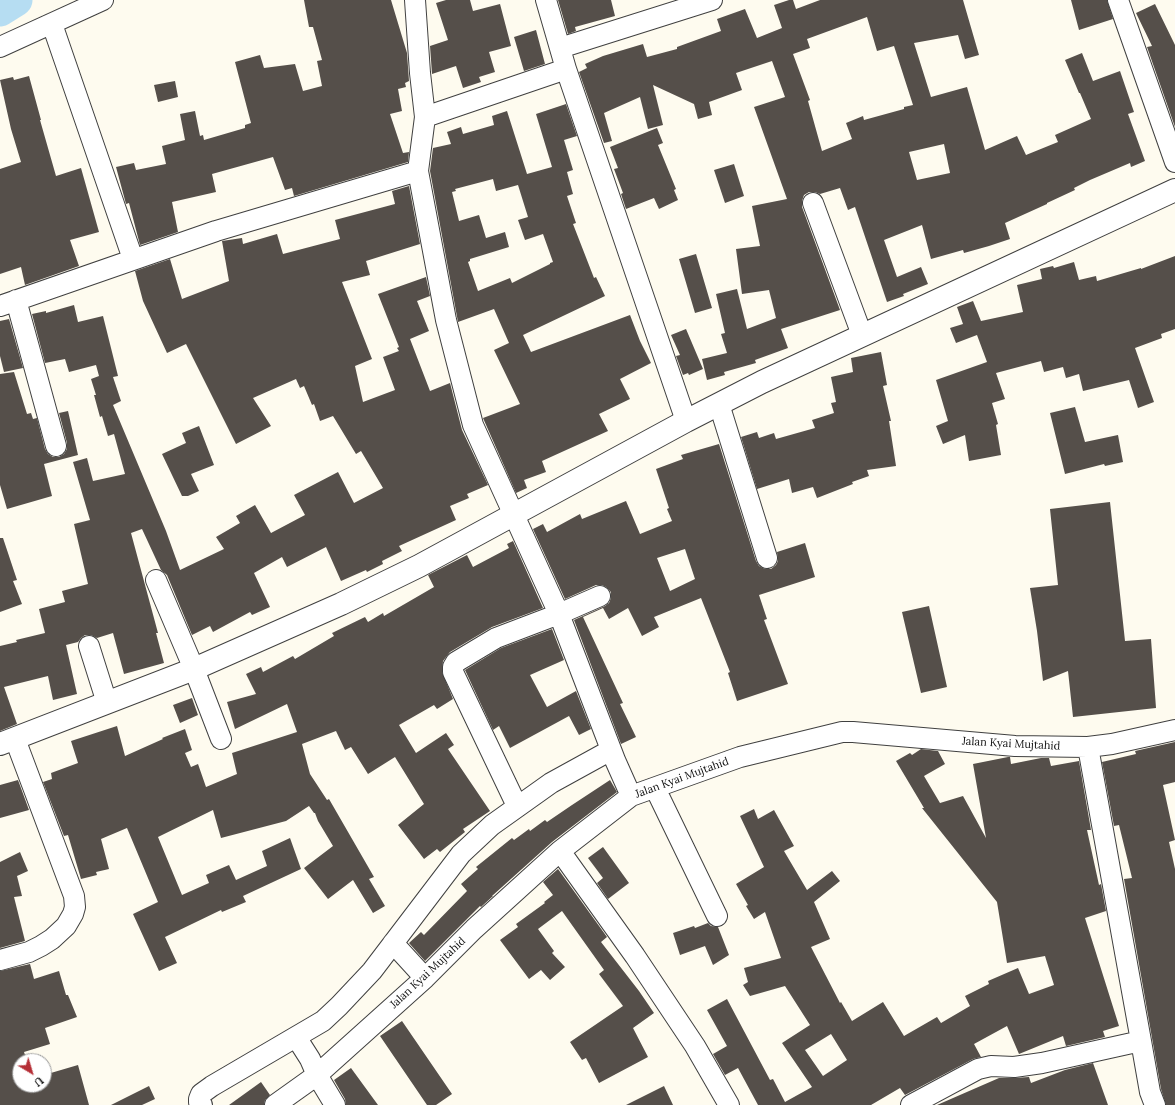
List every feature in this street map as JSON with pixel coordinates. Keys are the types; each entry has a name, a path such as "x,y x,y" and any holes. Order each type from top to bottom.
{"street":[{"path":"0,47 103,0"},
{"path":"415,0 420,73 425,117 418,171 446,320 473,425 559,614 613,755 629,789"},
{"path":"546,0 566,69 686,421"},
{"path":"560,48 712,0"},
{"path":"1118,0 1175,162"},
{"path":"52,24 133,259"},
{"path":"425,117 566,69"},
{"path":"56,446 8,303 216,231 418,171"},
{"path":"0,960 29,952 52,939 66,926 73,914 75,906 74,896 7,741 194,669 270,636 419,566 686,421 762,382 1175,190"},
{"path":"813,203 862,335"},
{"path":"719,404 767,558"},
{"path":"156,580 194,669 221,739"},
{"path":"517,806 453,672 453,667 456,662 496,638 559,614 600,596"},
{"path":"88,646 107,703"},
{"name":"Jalan Kyai Mujtahid","path":"276,1105 314,1067 474,929 629,789 655,788 740,757 842,732 1015,746 1088,747 1112,744 1175,730"},
{"path":"1088,747 1150,1092 1155,1105"},
{"path":"202,1105 199,1102 201,1094 212,1086 297,1039 322,1021 339,1006 396,947 461,854 492,825 551,783 613,755"},
{"path":"655,788 717,916"},
{"path":"560,851 635,956 695,1046 729,1105"},
{"path":"396,947 421,974"},
{"path":"297,1039 335,1105"},
{"path":"911,1105 984,1067 999,1065 1014,1067 1042,1063 1141,1041"}],"building":[{"path":"304,0 391,0 407,53 409,81 405,83 406,87 398,89 402,111 390,114 403,153 409,152 408,162 294,196 292,188 285,190 273,157 212,174 216,192 172,202 178,232 140,245 129,203 126,204 116,167 134,163 136,170 166,164 162,146 185,140 180,114 195,111 200,136 203,135 204,140 245,128 245,125 251,123 235,62 260,55 264,68 295,64 303,91 322,86 317,61 322,60 313,27 309,27"},
{"path":"446,0 470,0 473,11 500,4 511,46 489,52 495,72 479,77 481,82 463,88 456,66 432,74 430,46 448,40 436,3"},
{"path":"558,0 611,0 615,16 575,27 576,31 568,34"},
{"path":"789,0 793,0 796,9 820,0 963,0 979,55 965,59 958,35 914,43 931,97 967,87 985,150 1017,136 1026,155 1058,142 1055,135 1091,119 1065,60 1082,53 1093,81 1120,71 1134,112 1128,114 1145,161 1131,167 1130,163 1090,180 1074,188 1075,190 1005,223 1010,239 989,246 964,253 963,250 931,259 922,225 884,240 897,277 921,267 928,284 903,294 904,296 887,302 855,207 848,210 840,188 820,194 809,192 804,195 802,207 840,310 781,329 788,348 755,360 756,363 724,372 725,375 707,380 702,359 727,353 721,334 725,333 716,294 737,289 747,329 776,318 769,290 742,294 736,249 760,246 752,206 787,199 754,107 785,97 772,61 736,73 742,90 709,102 712,115 698,119 694,104 653,85 663,125 648,129 640,97 604,113 612,141 604,143 579,72 587,68 585,64 603,56 643,44 647,57 677,49 677,47 721,31 717,19 745,9 757,38 782,28 774,5","holes":["867,17 877,51 894,46 913,105 864,120 863,116 846,123 852,139 822,151 808,101 810,100 793,54 810,48 807,39","944,144 950,173 917,180 909,152"]},
{"path":"1071,0 1107,0 1113,19 1079,30"},
{"path":"1155,4 1175,45 1175,127 1147,47 1152,46 1136,13"},
{"path":"536,30 545,64 524,71 514,37"},
{"path":"29,76 56,176 81,168 99,232 70,240 79,266 25,285 21,267 0,274 0,169 21,162 11,129 0,80 13,77 14,80"},
{"path":"175,81 178,97 158,102 154,85"},
{"path":"566,104 577,136 564,140 573,170 567,172 573,194 567,196 576,223 573,224 594,278 596,277 605,296 523,335 531,352 630,315 640,341 651,363 620,379 630,399 599,414 608,431 542,461 546,472 524,480 527,488 516,493 483,418 520,404 494,350 509,343 494,309 458,322 430,171 433,148 451,144 447,132 461,127 463,134 494,125 492,116 507,111 527,174 552,167 536,114","holes":["493,179 496,191 518,185 528,217 518,220 525,240 543,234 553,262 512,283 510,278 478,291 468,262 470,259 509,247 505,232 486,238 479,215 459,221 452,192 456,191 455,189"]},
{"path":"657,128 663,143 658,145 676,189 674,190 678,200 659,209 654,198 626,209 621,194 623,193 614,169 618,168 610,147"},
{"path":"734,164 744,196 725,203 714,170"},
{"path":"409,186 420,244 366,261 370,275 342,282 372,359 355,366 363,402 395,390 383,357 399,351 397,348 399,347 378,294 426,277 430,296 417,301 429,331 410,339 430,391 450,383 462,430 488,485 467,494 469,498 450,506 456,520 399,546 402,551 382,561 383,564 367,572 366,570 341,581 326,547 287,567 282,557 254,573 270,607 252,615 250,612 213,632 210,626 192,635 167,575 161,570 142,529 131,533 158,633 156,633 164,663 124,674 113,633 97,638 91,635 85,635 78,642 66,645 77,694 53,700 48,676 4,687 17,724 0,731 0,646 17,642 16,640 45,633 39,609 65,602 62,591 88,584 74,524 90,520 73,462 87,458 93,481 125,474 114,434 108,436 102,416 100,417 94,395 96,395 91,379 99,376 96,365 69,372 65,359 45,363 32,314 46,311 46,313 74,305 78,322 103,316 118,376 113,377 121,401 113,405 166,531 180,570 224,549 216,537 240,523 236,516 255,505 271,533 305,515 294,495 338,472 354,503 383,488 361,451 356,454 333,416 320,421 314,404 312,405 304,386 300,388 296,379 253,398 271,426 236,444 186,344 167,353 143,301 135,271 170,259 182,299 229,281 222,241 242,238 243,244 277,234 283,254 340,239 335,220 395,204 392,191"},
{"path":"696,254 712,308 695,313 679,259"},
{"path":"1175,256 1175,329 1161,334 1162,338 1135,348 1154,402 1138,408 1129,380 1083,391 1079,374 1066,378 1063,367 1044,372 1041,361 996,373 1005,399 992,403 998,424 996,425 1001,455 969,461 965,435 943,444 936,426 948,421 936,380 987,362 977,335 956,343 950,328 963,324 957,307 973,301 981,321 1023,312 1017,285 1042,279 1040,269 1053,266 1054,268 1074,262 1079,280 1096,276 1097,281 1141,269"},
{"path":"9,319 23,368 4,372 0,356 0,321"},
{"path":"686,329 703,369 689,375 688,373 683,375 676,356 680,355 671,335"},
{"path":"881,352 887,385 883,386 891,421 889,421 896,466 867,470 869,476 817,498 813,487 792,493 789,479 757,489 741,437 757,432 759,438 774,433 776,439 815,428 812,420 834,413 831,403 836,402 831,377 853,372 851,358"},
{"path":"14,372 27,414 31,413 33,419 37,418 45,449 48,454 53,457 59,457 64,454 67,449 67,443 59,413 68,411 78,455 44,464 52,496 7,509 0,485 0,374"},
{"path":"1075,407 1085,442 1118,435 1123,462 1105,466 1104,464 1065,474 1050,413"},
{"path":"199,426 214,465 191,474 199,491 188,496 182,496 162,454 186,443 182,433"},
{"path":"719,444 756,561 759,566 765,569 771,569 778,561 777,552 805,543 815,577 759,595 767,619 764,620 788,684 737,701 728,673 730,672 701,598 654,617 659,627 642,636 628,608 609,619 603,608 583,617 623,703 620,704 636,737 621,744 574,620 609,603 611,592 602,585 596,585 565,599 533,529 543,524 547,532 580,514 582,519 626,501 640,534 672,521 667,509 669,508 656,469 683,459 681,455","holes":["685,549 695,579 670,591 657,558"]},
{"path":"1110,502 1125,641 1151,639 1156,708 1073,717 1068,671 1043,681 1030,588 1058,585 1050,509"},
{"path":"0,538 3,538 17,580 13,581 22,604 0,612"},
{"path":"513,541 543,608 492,627 450,652 443,661 442,672 453,699 437,709 434,705 399,725 416,753 446,733 454,745 448,749 490,811 463,829 465,832 440,852 437,849 424,859 398,825 424,804 395,757 368,774 351,747 345,750 336,731 302,744 310,774 327,800 329,799 374,877 369,879 385,906 373,913 353,880 328,899 304,868 333,846 315,813 309,806 286,821 221,838 213,810 158,837 182,895 209,883 206,875 229,865 236,880 267,866 262,851 290,838 301,869 243,896 246,902 222,912 221,910 165,937 177,963 159,971 133,914 158,902 127,828 101,839 109,869 96,872 97,875 81,879 68,835 64,836 43,782 52,779 51,773 78,763 71,741 117,726 125,756 163,739 162,738 185,729 192,750 185,753 191,767 198,764 206,787 237,774 232,753 297,732 287,704 235,729 227,702 256,694 246,674 261,667 263,672 293,656 295,659 334,636 332,633 365,617 368,622 383,613 384,616 434,587 428,575 467,555 473,567 509,548 507,544"},
{"path":"929,606 947,687 921,693 902,612"},
{"path":"552,629 564,660 530,675 547,707 576,691 591,729 579,735 569,716 510,748 499,726 493,730 465,670 501,648"},
{"path":"192,698 198,715 180,723 173,705"},
{"path":"1175,742 1175,782 1163,785 1175,840 1169,842 1175,869 1175,1105 1166,1105 1161,1089 1124,879 1132,878 1119,825 1114,826 1102,762 1136,754 1135,751"},
{"path":"921,749 938,751 945,764 924,776 940,803 963,796 986,838 973,764 1008,757 1010,757 1011,764 1041,758 1049,758 1051,766 1079,761 1091,830 1087,830 1099,885 1101,884 1106,911 1085,918 1119,1026 1103,1031 1105,1037 1066,1046 1063,1036 1019,1054 1007,1026 974,1044 981,1057 973,1059 905,1095 900,1088 871,1105 758,1105 738,1068 725,1075 713,1054 727,1046 707,1010 727,999 770,1080 773,1079 785,1102 812,1087 782,1043 810,1025 785,986 750,996 743,985 748,982 744,968 781,958 765,912 754,919 736,884 764,867 740,816 754,809 758,819 774,810 794,846 784,851 807,890 832,871 840,881 814,902 830,939 811,947 840,1003 841,1002 852,1021 883,1002 904,1036 937,1017 941,1023 970,1006 965,996 989,984 988,981 1018,968 1029,994 1054,985 1045,956 1007,963 997,902 922,808 924,808 896,761 910,753 912,755","holes":["831,1034 847,1060 823,1076 805,1050"]},
{"path":"18,780 29,810 0,818 0,785"},
{"path":"610,780 617,792 552,842 481,907 480,906 425,961 409,943 421,932 424,935 467,891 461,884 478,869 476,867 512,838 514,840 545,820 547,822"},
{"path":"603,847 629,883 608,899 597,883 603,878 588,858"},
{"path":"20,852 28,871 17,876 22,896 14,897 25,941 0,948 0,862"},
{"path":"558,869 607,937 601,942 654,1013 633,1028 648,1057 599,1083 586,1058 582,1060 570,1042 623,1006 599,974 604,970 562,911 538,929 554,951 552,953 565,967 550,980 541,970 529,979 500,940 518,927 516,924 545,903 544,902 553,895 543,882"},
{"path":"708,923 711,926 718,927 729,955 713,965 705,946 680,955 673,933 694,926 695,928"},
{"path":"30,964 34,979 59,971 66,995 68,995 77,1017 45,1028 50,1044 24,1053 12,1053 12,1093 52,1093 52,1073 78,1065 89,1105 0,1105 0,971"},
{"path":"402,1021 452,1094 436,1105 427,1105 380,1036"},
{"path":"1093,1063 1108,1105 937,1105 999,1078 1029,1077 1031,1083 1065,1070"},
{"path":"351,1068 378,1105 346,1105 345,1099 334,1080"},
{"path":"261,1082 270,1095 265,1100 264,1105 229,1105"},
{"path":"149,1086 155,1099 142,1105 111,1105"},
{"path":"664,1086 673,1105 626,1105"}],"waterway":[{"path":"0,10 16,0"}]}
